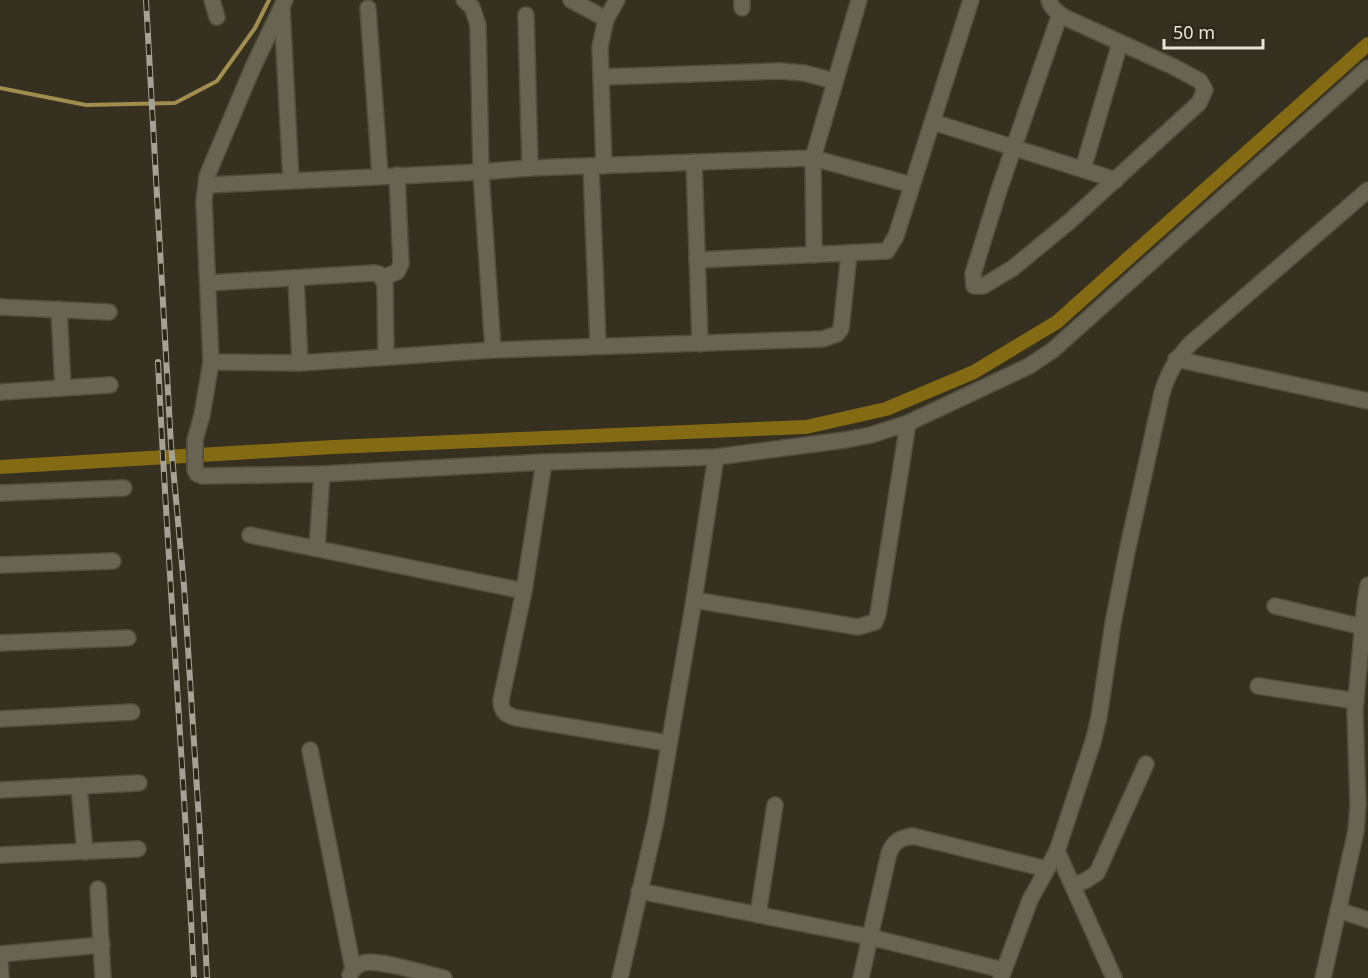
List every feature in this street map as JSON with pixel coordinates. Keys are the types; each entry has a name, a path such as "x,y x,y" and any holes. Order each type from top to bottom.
{"street":[{"path":"212,0 217,17"},
{"path":"464,0 472,7 478,25 481,172 493,350"},
{"path":"571,0 606,19"},
{"path":"598,345 597,166 600,46 606,19 617,0"},
{"path":"814,255 813,158 859,0"},
{"path":"697,260 887,251 891,246 912,185 971,0"},
{"path":"1049,0 1060,14 1200,81 1205,90 1198,103 1070,221 1013,268 993,281 978,287 974,286 973,274 1013,147 1060,14"},
{"path":"283,3 291,182"},
{"path":"283,3 207,176 204,201 211,362 202,415 195,440 197,474 207,476 322,474 544,462 716,457 845,440 871,435 908,423 1029,366 1053,350 1368,68"},
{"path":"368,8 380,176"},
{"path":"526,15 530,168"},
{"path":"1083,169 1120,43"},
{"path":"601,77 780,71 804,73 834,81"},
{"path":"933,122 1116,180"},
{"path":"206,185 530,168 813,158 912,185"},
{"path":"694,162 700,344"},
{"path":"382,278 397,272 400,264 397,175"},
{"path":"639,891 870,937 1002,974 1030,900 1057,851 1097,725 1128,547 1168,373 1176,359 1190,344 1368,190"},
{"path":"211,362 300,363 598,345 823,339 837,334 841,329 849,254"},
{"path":"208,283 379,274 384,283 386,357"},
{"path":"296,278 300,363"},
{"path":"0,307 109,312"},
{"path":"59,309 63,388"},
{"path":"1176,359 1368,401"},
{"path":"0,392 111,385"},
{"path":"694,600 858,627 869,626 875,622 908,423"},
{"path":"620,978 656,821 716,457"},
{"path":"544,462 524,591 501,708 506,715 668,743"},
{"path":"317,548 322,474"},
{"path":"0,493 124,488"},
{"path":"250,535 524,591"},
{"path":"0,565 113,561"},
{"path":"1323,978 1338,910 1362,832 1358,805 1362,735 1356,701 1368,585"},
{"path":"1275,606 1364,634"},
{"path":"0,643 128,638"},
{"path":"1258,686 1356,701"},
{"path":"0,719 132,712"},
{"path":"310,750 350,974"},
{"path":"1073,885 1097,873 1146,764"},
{"path":"0,790 139,783"},
{"path":"80,786 86,852"},
{"path":"758,915 775,805"},
{"path":"861,978 889,853 893,843 902,837 913,836 1046,869"},
{"path":"0,855 138,849"},
{"path":"1057,851 1114,978"},
{"path":"98,890 103,978"},
{"path":"1338,910 1368,920"},
{"path":"0,954 102,945"},
{"path":"0,959 1,978"},
{"path":"350,974 362,963 374,962 444,978"}],"waterway":[{"path":"0,88 86,105 175,103 217,81 255,28 269,0"},
{"path":"0,467 333,447 806,427 886,409 974,372 1057,322 1368,44"}],"railway":[{"path":"146,0 171,445 184,586 207,978"},
{"path":"158,362 194,978"}]}
